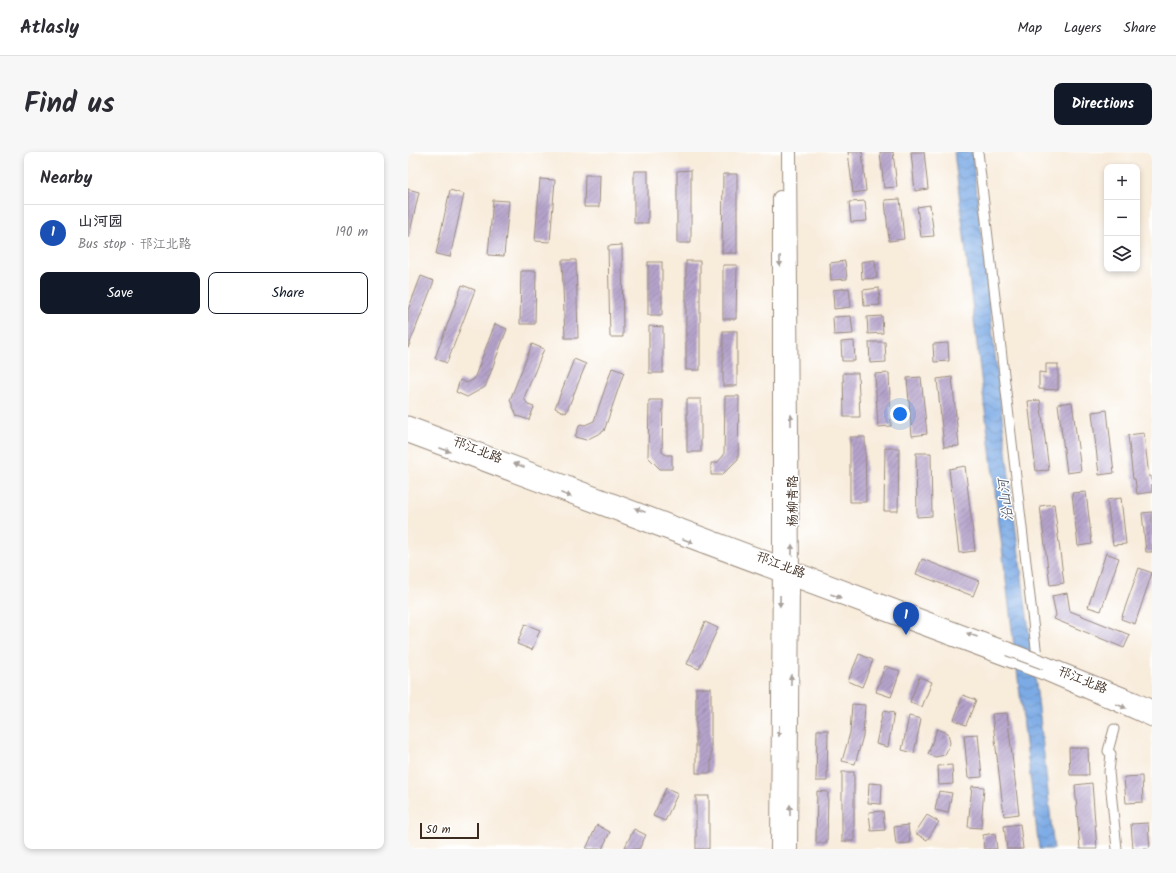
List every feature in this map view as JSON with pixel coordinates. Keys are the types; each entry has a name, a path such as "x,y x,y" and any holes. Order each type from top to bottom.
{"main road":[{"name":"杨柳青路","path":"780,152 790,849"},
{"name":"杨柳青路","path":"778,849 786,572 789,152"},
{"name":"邗江北路","path":"408,423 786,572"},
{"name":"邗江北路","path":"408,436 786,572 1009,655 1152,720"},
{"name":"邗江北路","path":"1043,670 1135,699 1152,707"}],"street":[{"path":"978,152 1043,670"},
{"path":"1117,730 1114,752 1111,754 1109,772 1117,849"}],"water":[{"name":"沿山河","path":"954,152 972,152 1010,485 1039,708 1054,849 1039,849"}],"building":[{"path":"848,152 862,152 866,191 853,193"},
{"path":"880,152 893,152 897,187 884,188"},
{"path":"911,152 924,152 928,189 915,191"},
{"path":"691,170 691,243 677,243 677,171"},
{"path":"634,171 648,171 648,223 634,223"},
{"path":"723,174 737,174 737,253 722,253"},
{"path":"585,175 600,175 599,207 584,207"},
{"path":"540,179 555,180 550,242 535,241"},
{"path":"408,189 419,192 409,237 408,237"},
{"path":"450,190 464,194 450,257 436,254"},
{"path":"900,199 904,239 889,241 885,200"},
{"path":"493,200 509,201 504,256 488,255"},
{"path":"865,201 867,221 851,222 849,202"},
{"path":"930,205 934,236 921,237 917,207"},
{"path":"622,245 623,337 610,337 608,246"},
{"path":"562,260 576,260 578,338 565,338"},
{"path":"875,260 877,278 862,279 861,262"},
{"path":"686,261 700,261 700,370 686,370"},
{"path":"845,261 847,279 831,280 830,263"},
{"path":"648,262 662,262 662,315 648,315"},
{"path":"723,265 737,265 736,319 723,319"},
{"path":"521,271 536,271 535,324 520,324"},
{"path":"421,276 434,281 408,348 408,310"},
{"path":"462,285 475,290 447,363 435,358"},
{"path":"849,288 851,307 834,309 833,290"},
{"path":"879,288 880,305 864,306 863,290"},
{"path":"851,316 853,334 834,335 833,317"},
{"path":"882,316 883,333 868,334 867,317"},
{"path":"495,324 507,329 485,387 467,397 456,392 460,380 467,383 474,379"},
{"path":"649,326 663,327 663,373 649,373"},
{"path":"723,331 737,331 737,386 723,386"},
{"path":"854,341 855,361 842,361 841,342"},
{"path":"869,342 885,342 886,362 870,363"},
{"path":"948,343 949,361 934,362 933,344"},
{"path":"532,344 544,349 524,398 528,405 534,407 529,420 517,416 510,400"},
{"path":"574,359 586,364 566,413 555,408"},
{"path":"1046,364 1058,364 1058,390 1039,389 1039,372 1046,373"},
{"path":"612,368 624,372 604,431 586,440 575,437 580,424 585,425 594,421"},
{"path":"843,373 858,373 860,417 844,417"},
{"path":"889,373 891,426 878,427 875,374"},
{"path":"921,377 927,434 912,436 907,378"},
{"path":"952,377 959,446 944,447 937,379"},
{"path":"725,396 739,396 738,459 722,475 711,475 711,463 717,463 724,455"},
{"path":"687,399 701,399 701,452 687,452"},
{"path":"649,400 663,400 662,452 666,455 672,455 672,469 660,469 648,457"},
{"path":"1040,400 1049,470 1036,471 1028,401"},
{"path":"1072,402 1081,471 1067,473 1058,404"},
{"path":"1107,410 1114,473 1099,475 1092,412"},
{"path":"1144,433 1152,492 1137,494 1135,479 1133,479 1128,435"},
{"path":"850,437 865,437 866,502 850,502"},
{"path":"885,448 899,448 898,511 884,511"},
{"path":"916,453 931,453 932,516 917,517"},
{"path":"965,466 975,551 959,553 949,469"},
{"path":"1086,492 1092,544 1078,546 1072,493"},
{"path":"1121,498 1126,544 1113,545 1107,500"},
{"path":"1054,504 1064,583 1050,585 1040,506"},
{"path":"1152,512 1152,552 1146,552 1142,513"},
{"path":"1106,553 1119,558 1101,611 1088,607"},
{"path":"922,559 979,581 973,596 916,574"},
{"path":"1139,568 1152,573 1135,624 1121,619"},
{"path":"1067,593 1070,611 1130,635 1124,648 1054,619 1056,615 1052,596"},
{"path":"705,622 718,628 699,669 687,664"},
{"path":"525,624 540,630 532,650 517,644"},
{"path":"859,654 873,660 862,687 848,681"},
{"path":"885,666 900,671 891,697 876,692"},
{"path":"919,677 932,682 922,707 910,702"},
{"path":"696,688 711,688 711,773 696,773"},
{"path":"963,695 976,700 966,725 954,720"},
{"path":"852,704 865,705 863,736 855,764 842,761 850,733"},
{"path":"883,711 894,713 888,747 876,744"},
{"path":"1007,713 1019,814 1004,816 992,714"},
{"path":"909,716 921,719 914,753 902,750"},
{"path":"937,729 948,733 950,743 945,755 935,757 928,754"},
{"path":"817,730 828,730 827,781 816,781"},
{"path":"978,734 982,777 968,778 964,735"},
{"path":"1069,748 1088,748 1089,775 1070,775"},
{"path":"952,765 953,784 939,785 938,766"},
{"path":"842,772 854,772 854,841 842,841"},
{"path":"1142,776 1143,802 1126,803 1124,777"},
{"path":"869,783 882,784 881,804 868,803"},
{"path":"1092,783 1097,849 1080,849 1075,785"},
{"path":"972,786 984,787 981,828 968,827"},
{"path":"666,788 678,793 665,821 653,816"},
{"path":"817,791 828,792 827,843 816,843"},
{"path":"939,791 952,793 948,813 935,810"},
{"path":"696,796 709,796 709,849 696,849"},
{"path":"883,811 885,830 871,831 869,812"},
{"path":"927,815 939,822 927,840 915,833"},
{"path":"1148,823 1150,849 1133,849 1131,824"},
{"path":"1020,824 1023,849 1007,849 1004,826"},
{"path":"597,825 610,832 602,849 586,849"},
{"path":"908,825 910,843 896,844 894,827"},
{"path":"634,829 646,835 639,849 624,849"},
{"path":"995,833 997,849 984,849 983,835"}],"place":[{"name":"山河园","path":"906,635"}]}
